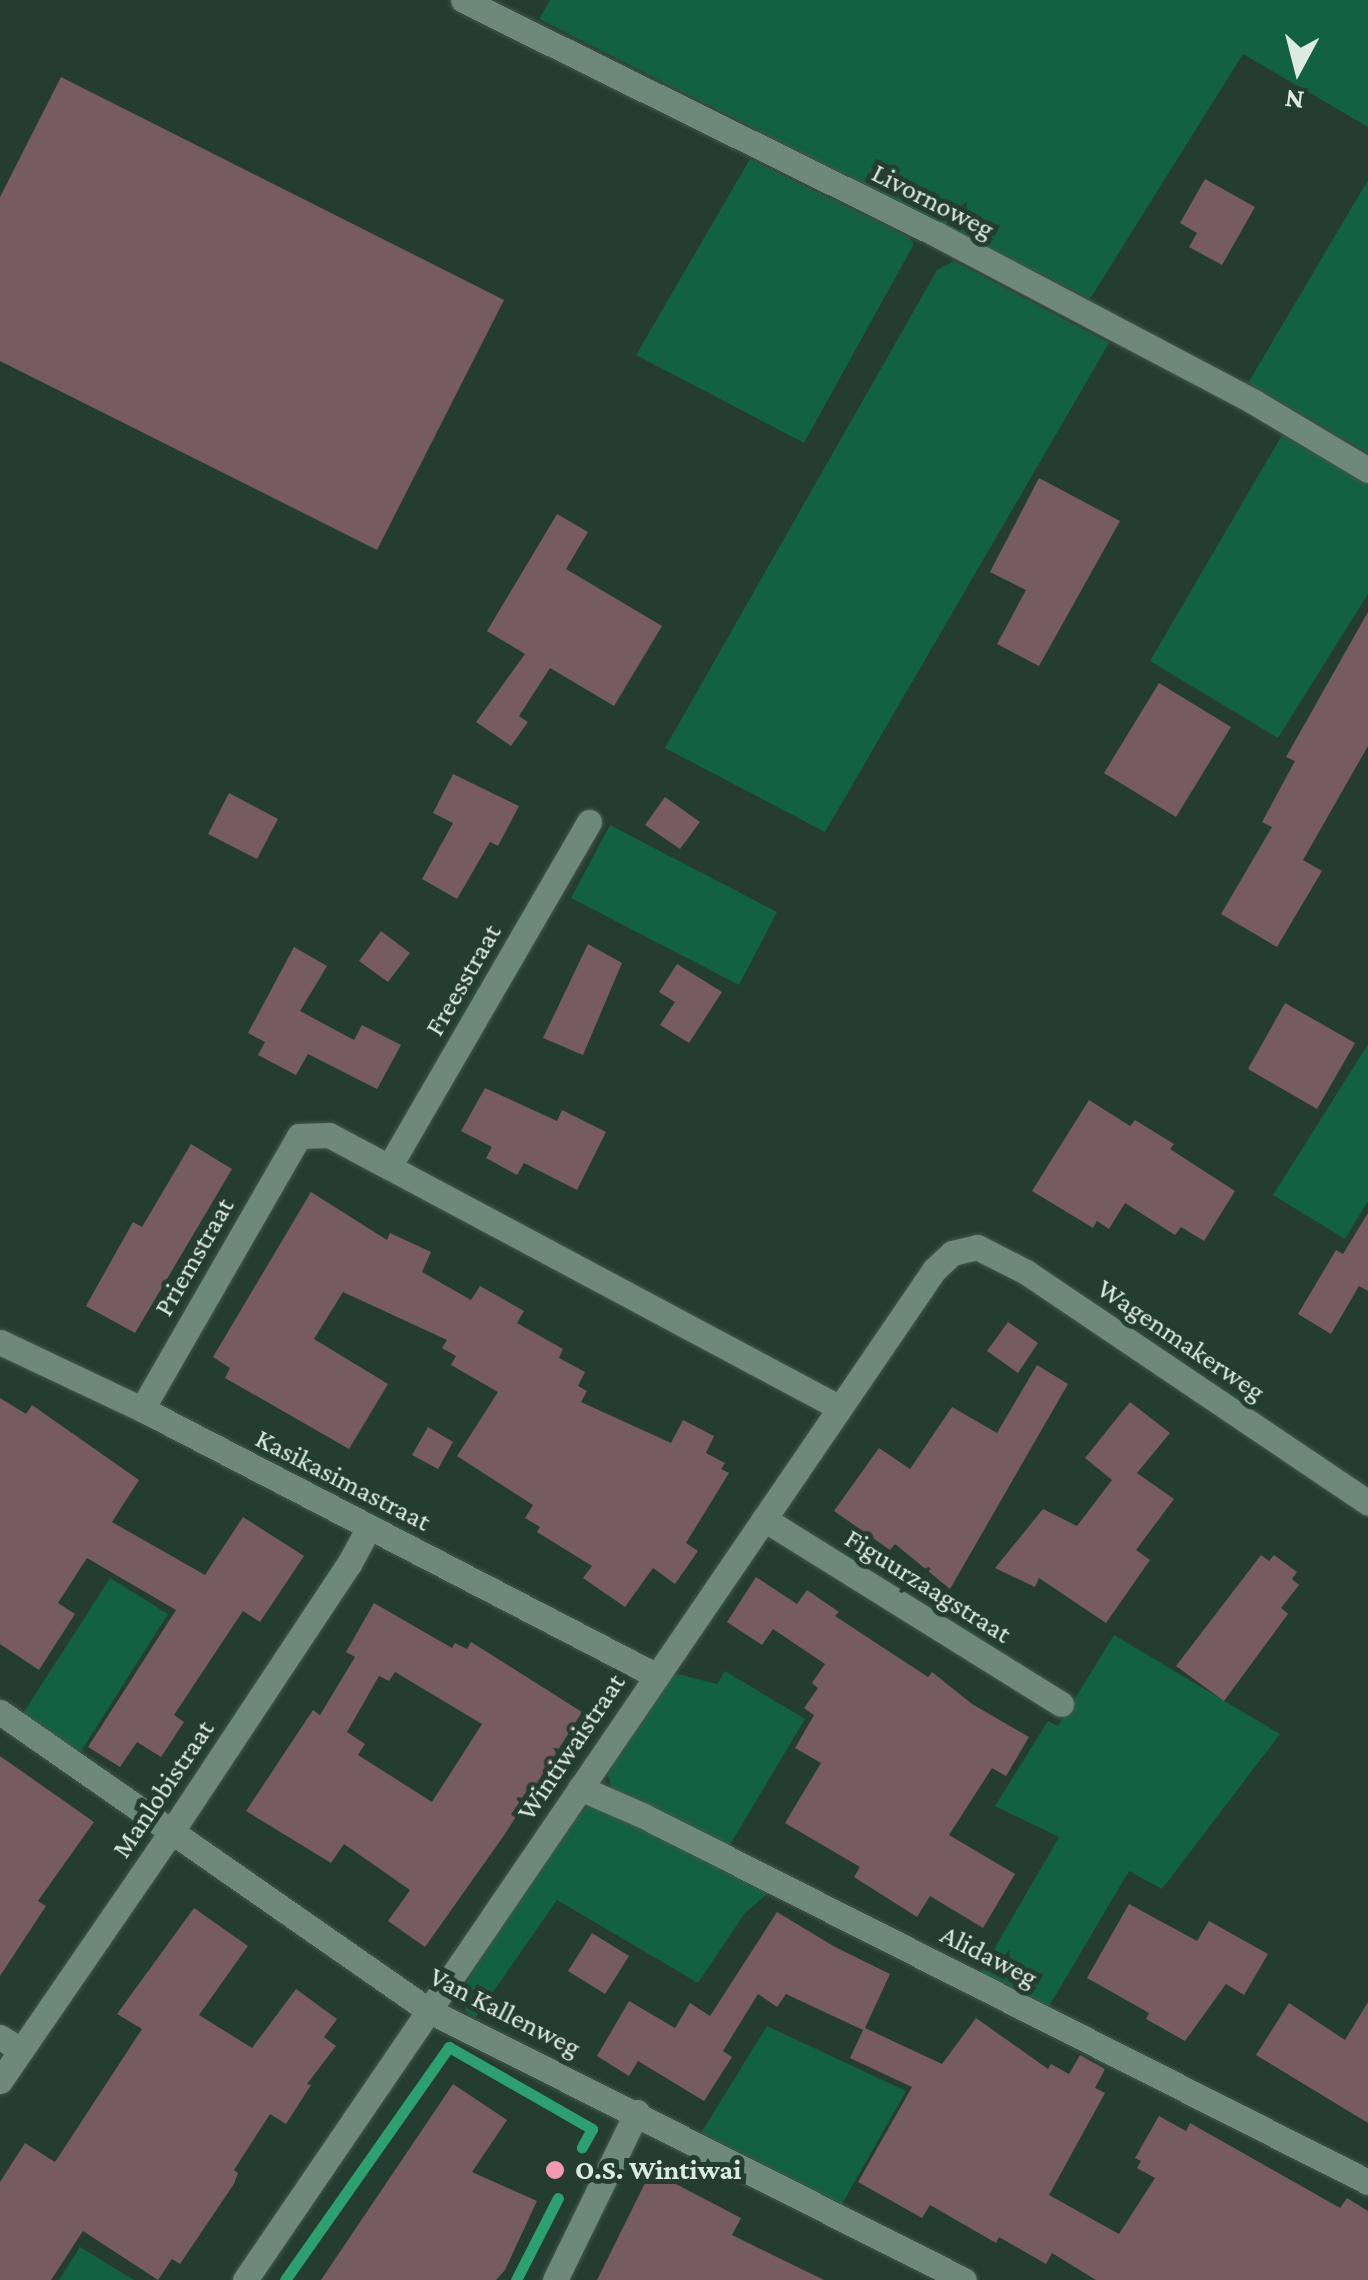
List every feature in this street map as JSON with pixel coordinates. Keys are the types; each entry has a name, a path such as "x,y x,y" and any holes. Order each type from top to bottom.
{"street":[{"name":"Livornoweg","path":"463,0 936,234 1254,402 1368,470"},
{"name":"Freesstraat","path":"389,1167 589,822"},
{"name":"Priemstraat","path":"142,1409 299,1136 329,1135 389,1167"},
{"path":"389,1167 840,1408"},
{"name":"Wagenmakerweg","path":"952,1253 977,1247 1026,1272 1368,1504"},
{"name":"Wintiwaistraat","path":"245,2280 934,1270 952,1253"},
{"name":"Kasikasimastraat","path":"0,1342 142,1409 657,1676"},
{"name":"Figuurzaagstraat","path":"764,1520 1061,1704"},
{"name":"Manlobistraat","path":"0,2081 10,2044 172,1831 349,1564 369,1527"},
{"name":"Van Kallenweg","path":"0,1712 428,2010 964,2280"},
{"name":"Alidaweg","path":"580,1788 644,1816 1368,2182"},
{"path":"554,2280 637,2112"},
{"path":"907,2280 918,2256"}],"green space":[{"path":"550,0 1368,0 1368,127 1243,54 1090,299 539,19"},
{"path":"750,159 909,237 914,244 804,443 636,355"},
{"path":"1368,180 1368,453 1248,383"},
{"path":"954,261 1109,343 825,832 665,748 937,270"},
{"path":"1282,435 1368,484 1368,594 1278,738 1150,661"},
{"path":"610,825 777,912 739,985 571,898"},
{"path":"1368,1044 1368,1201 1345,1239 1273,1195"},
{"path":"110,1578 168,1614 80,1753 22,1715"},
{"path":"1114,1635 1280,1734 1162,1889 1129,1871 1048,2008 979,1975 1059,1837 995,1806 1048,1721 1058,1726"},
{"path":"725,1671 805,1719 728,1848 613,1793 607,1771 670,1672 717,1684"},
{"path":"592,1804 770,1886 766,1895 745,1913 698,1983 557,1900 475,2018 466,2011 460,1992 567,1822"},
{"path":"767,2026 906,2091 842,2204 701,2133"},
{"path":"80,2247 134,2280 59,2280"}],"building":[{"path":"61,77 504,300 377,550 0,361 0,197"},
{"path":"1205,179 1255,207 1222,265 1189,247 1197,233 1180,223"},
{"path":"1039,478 1120,521 1039,666 997,644 1026,590 990,572"},
{"path":"557,514 588,532 566,569 662,626 614,706 550,668 519,716 528,722 511,746 476,722 525,654 487,631"},
{"path":"1368,612 1368,746 1303,860 1322,871 1277,947 1221,914 1272,827 1262,822 1295,761 1286,757"},
{"path":"1159,683 1231,727 1176,817 1104,773"},
{"path":"453,774 519,806 498,846 490,842 457,899 422,879 453,823 433,813"},
{"path":"229,793 278,819 257,859 208,834"},
{"path":"665,797 700,822 680,849 645,825"},
{"path":"381,931 410,953 388,982 359,961"},
{"path":"588,944 622,963 583,1055 543,1038"},
{"path":"294,947 327,966 300,1011 354,1040 362,1025 401,1045 377,1089 308,1054 296,1075 258,1055 265,1042 248,1033"},
{"path":"677,964 722,992 689,1043 660,1025 675,1002 659,992"},
{"path":"1285,1003 1355,1043 1317,1109 1248,1069"},
{"path":"485,1088 557,1121 562,1110 606,1132 577,1190 524,1163 517,1175 486,1158 492,1147 461,1131"},
{"path":"1089,1100 1130,1126 1135,1120 1174,1144 1170,1149 1235,1191 1204,1241 1181,1227 1175,1235 1125,1203 1109,1229 1097,1221 1093,1228 1032,1191"},
{"path":"191,1144 232,1169 135,1333 86,1306 133,1222 142,1227"},
{"path":"311,1192 387,1240 390,1233 431,1252 422,1272 471,1300 480,1286 524,1311 517,1323 563,1349 559,1358 585,1372 578,1386 587,1391 581,1402 671,1443 683,1420 714,1436 706,1453 725,1463 721,1469 729,1473 686,1543 698,1551 675,1584 653,1568 625,1607 583,1578 592,1566 537,1532 540,1527 525,1518 533,1505 457,1456 498,1392 451,1365 456,1356 442,1348 447,1340 343,1292 314,1339 388,1384 349,1449 225,1378 230,1368 213,1357"},
{"path":"1368,1213 1368,1291 1359,1286 1331,1334 1298,1314 1336,1250 1343,1254"},
{"path":"1008,1322 1038,1343 1018,1373 987,1351"},
{"path":"1037,1365 1068,1384 950,1589 895,1544 890,1550 834,1511 879,1448 910,1469 952,1407 997,1433"},
{"path":"0,1398 26,1414 32,1405 139,1480 112,1522 205,1575 243,1517 304,1556 260,1622 243,1611 174,1715 184,1722 161,1757 137,1742 120,1767 88,1747 176,1610 87,1558 58,1603 75,1614 39,1670 0,1644"},
{"path":"1130,1402 1170,1433 1137,1473 1174,1499 1136,1550 1150,1560 1106,1623 1039,1578 1035,1587 995,1568 1043,1509 1077,1526 1112,1480 1085,1458"},
{"path":"428,1427 453,1442 438,1469 412,1455"},
{"path":"1261,1555 1269,1561 1274,1555 1297,1572 1292,1579 1299,1585 1281,1608 1288,1614 1224,1701 1176,1666"},
{"path":"756,1577 797,1604 807,1590 839,1612 835,1616 928,1677 932,1672 972,1704 1029,1737 1006,1776 992,1768 949,1835 1015,1874 983,1928 930,1896 917,1917 854,1877 860,1867 785,1823 821,1763 795,1748 814,1715 804,1708 818,1688 812,1683 825,1664 773,1629 762,1645 727,1622"},
{"path":"374,1603 452,1648 455,1643 467,1649 471,1642 582,1712 505,1834 425,1947 388,1921 410,1890 344,1844 331,1863 246,1811 313,1710 320,1715 355,1657 346,1652","holes":["395,1672 482,1724 432,1802 358,1755 365,1744 347,1732 379,1676 389,1681"]},
{"path":"0,1756 94,1822 38,1901 46,1906 0,1976"},
{"path":"1129,1904 1197,1941 1209,1921 1268,1954 1244,1995 1226,1984 1185,2041 1146,2019 1149,2013 1087,1978"},
{"path":"194,1908 248,1946 199,2015 252,2048 296,1989 337,2019 324,2037 336,2046 307,2084 311,2085 286,2124 270,2114 234,2170 238,2173 234,2184 180,2264 172,2259 158,2280 83,2231 51,2280 0,2280 0,2182 25,2143 55,2162 142,2029 117,2014"},
{"path":"777,1912 890,1974 865,2028 942,2064 976,2018 1048,2069 1051,2064 1069,2074 1080,2055 1105,2069 1095,2088 1105,2093 1049,2195 1119,2234 1155,2178 1137,2168 1141,2161 1135,2158 1159,2116 1186,2131 1190,2123 1340,2208 1347,2198 1368,2211 1368,2280 1096,2280 1052,2253 1046,2264 999,2237 996,2243 930,2205 922,2218 858,2182 912,2087 850,2058 863,2030 786,1994 777,2007 758,1994 723,2051 732,2057 704,2101 638,2061 629,2076 597,2056 629,2001 675,2028 690,2003 710,2016"},
{"path":"592,1933 629,1956 605,1994 568,1971"},
{"path":"1368,2002 1368,2123 1256,2055 1289,2003 1345,2040"},
{"path":"453,2084 507,2120 472,2172 537,2201 505,2270 496,2280 321,2280"},
{"path":"651,2171 741,2218 732,2235 824,2280 597,2280"}],"waterway":[{"path":"285,2280 449,2047 592,2129 582,2147"},
{"path":"516,2280 558,2198"}],"place":[{"name":"O.S. Wintiwai","path":"555,2170"}]}
